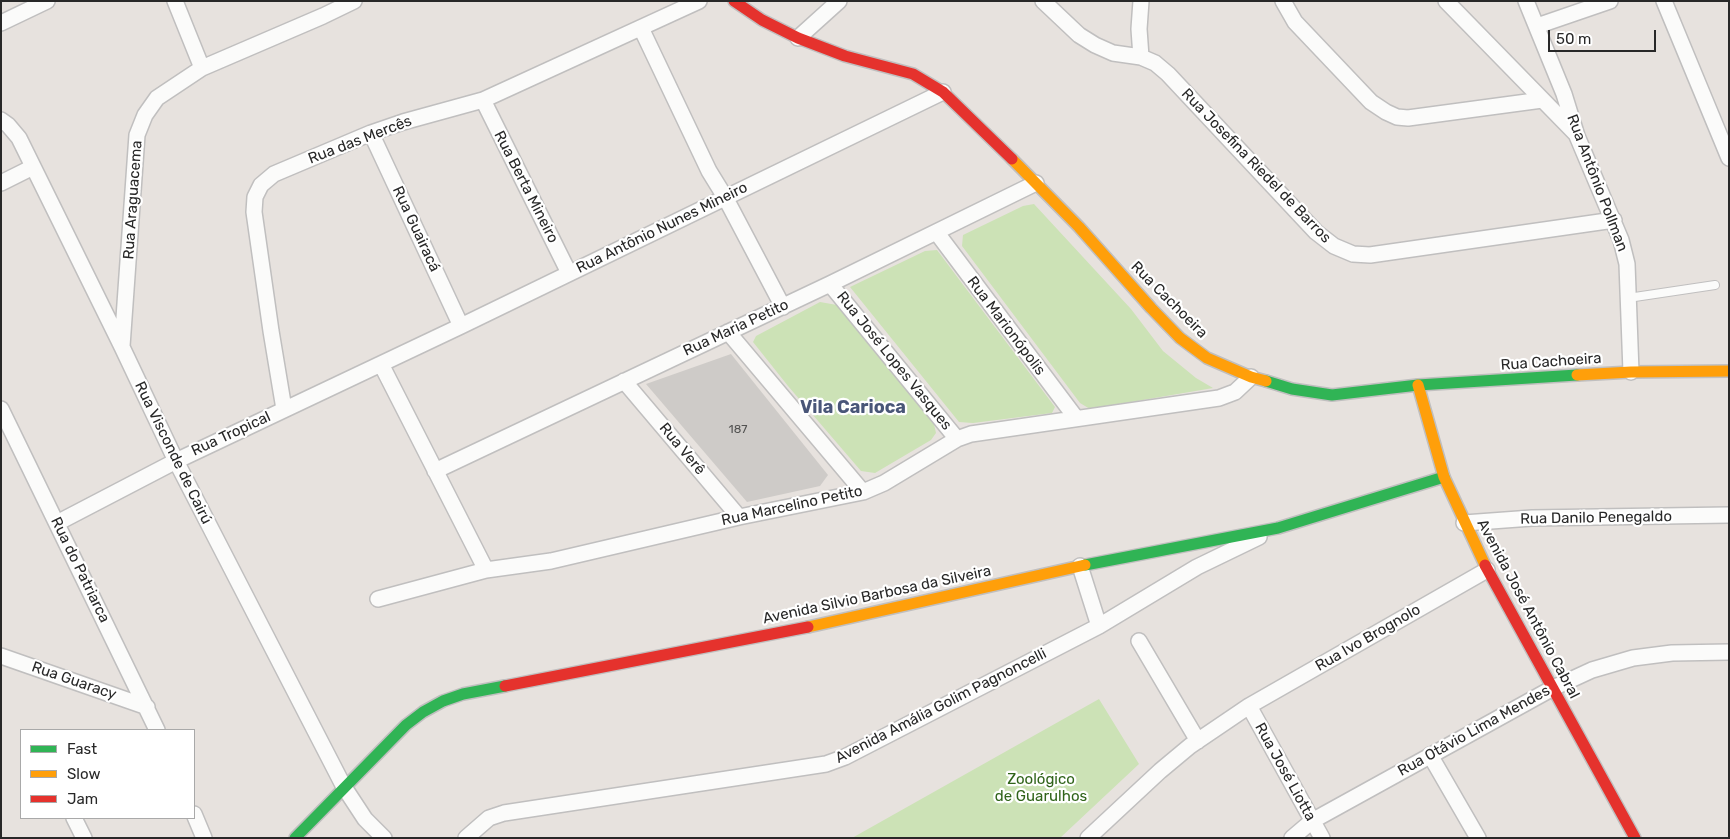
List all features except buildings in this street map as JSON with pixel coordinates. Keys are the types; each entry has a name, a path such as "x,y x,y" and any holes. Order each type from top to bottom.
{"street":[{"path":"1,23 47,1"},
{"path":"174,1 202,68"},
{"name":"Rua Araguacema","path":"122,348 137,135 144,115 157,98 202,68 324,16 354,1"},
{"name":"Rua das Mercês","path":"284,409 254,212 255,197 261,185 274,174 371,133 403,122 483,100 699,1"},
{"name":"Rua Cachoeira","path":"734,1 762,20 798,38 846,56 913,74 943,92 987,133 1079,227 1180,338 1207,358 1251,378 1292,389 1332,395 1418,385 1631,372 1729,371"},
{"path":"748,1 762,20"},
{"path":"798,38 839,1"},
{"name":"Rua Josefina Riedel de Barros","path":"1043,1 1079,35 1095,46 1113,52 1141,57 1155,63 1168,74 1316,232 1334,246 1353,254 1370,255 1614,220"},
{"path":"1141,1 1139,29 1141,57"},
{"path":"1283,1 1296,22 1371,102 1397,117 1408,118 1542,100"},
{"path":"1446,1 1542,100 1564,114"},
{"name":"Rua Antônio Pollman","path":"1526,1 1537,26 1564,114 1577,136 1621,240 1627,264 1631,372"},
{"path":"1537,26 1610,1"},
{"path":"1664,1 1729,158"},
{"path":"641,28 709,171 725,197 783,307"},
{"name":"Rua Antônio Nunes Mineiro","path":"381,364 943,92"},
{"name":"Rua Berta Mineiro","path":"483,100 570,273"},
{"name":"Rua Visconde de Cairú","path":"1,120 19,138 34,167 176,461 344,788 365,820 384,838"},
{"name":"Rua Guairacá","path":"371,133 461,326"},
{"path":"1,183 34,167"},
{"name":"Rua Maria Petito","path":"435,471 783,307 1036,183"},
{"name":"Rua Marionópolis","path":"937,233 1076,418"},
{"name":"Rua José Lopes Vasques","path":"830,284 957,439"},
{"path":"728,332 863,492"},
{"path":"381,364 486,570"},
{"name":"Rua Tropical","path":"57,523 176,461 381,364"},
{"name":"Rua Marcelino Petito","path":"378,599 486,570 551,561 739,517 863,492 884,483 957,439 971,434 1219,398 1236,392 1251,378"},
{"name":"Rua Verê","path":"624,382 739,517"},
{"name":"Avenida José Antônio Cabral","path":"1418,385 1444,477 1464,523 1487,570 1635,838"},
{"name":"Rua do Patriarca","path":"1,410 157,729"},
{"name":"Avenida Silvio Barbosa da Silveira","path":"295,838 406,725 423,712 443,701 462,694 819,624 1080,566 1278,528 1444,477"},
{"name":"Rua Danilo Penegaldo","path":"1464,523 1532,518 1729,515"},
{"name":"Avenida Amália Golim Pagnoncelli","path":"466,838 489,818 504,813 826,764 846,757 1099,626 1197,567 1278,528"},
{"path":"1080,566 1099,626"},
{"name":"Rua Ivo Brognolo","path":"1088,838 1160,770 1249,706 1487,570"},
{"path":"1139,641 1198,741"},
{"name":"Rua Otávio Lima Mendes","path":"1292,838 1312,821 1553,688 1592,670 1633,658 1672,653 1729,652"},
{"name":"Rua Guaracy","path":"1,656 147,707"},
{"name":"Rua José Liotta","path":"1249,706 1322,838"},
{"path":"1430,755 1478,838"},
{"path":"195,816 204,838"},
{"path":"74,819 84,838"}],"lane":[{"path":"1628,298 1715,285"}],"green space":[{"path":"1034,204 1131,309 1163,351 1196,378 1213,388 1090,409 1080,403 962,246 963,235 1023,206"},
{"path":"937,250 1055,407 1052,413 973,423 959,422 850,287 925,251"},
{"path":"820,302 837,305 934,424 936,433 931,440 875,473 861,471 753,342 756,336"},
{"name":"Zoológico de Guarulhos","path":"1099,699 1139,764 1060,838 852,838"}],"traffic: fast":[{"path":"1266,381 1292,389 1332,395 1418,385 1577,375"},
{"path":"1085,565 1278,528 1444,477"},
{"path":"295,838 406,725 423,712 443,701 463,694 505,686"}],"traffic: slow":[{"path":"1012,159 1079,227 1180,338 1207,358 1251,377 1266,381"},
{"path":"1577,375 1631,372 1729,371"},
{"path":"1418,385 1444,477 1485,565"},
{"path":"808,627 1085,565"}],"traffic: jam":[{"path":"734,1 762,20 798,38 845,56 913,74 943,92 1012,159"},
{"path":"1485,565 1635,838"},
{"path":"505,686 808,627"}],"district":[{"name":"Vila Carioca","path":"853,408"}]}
